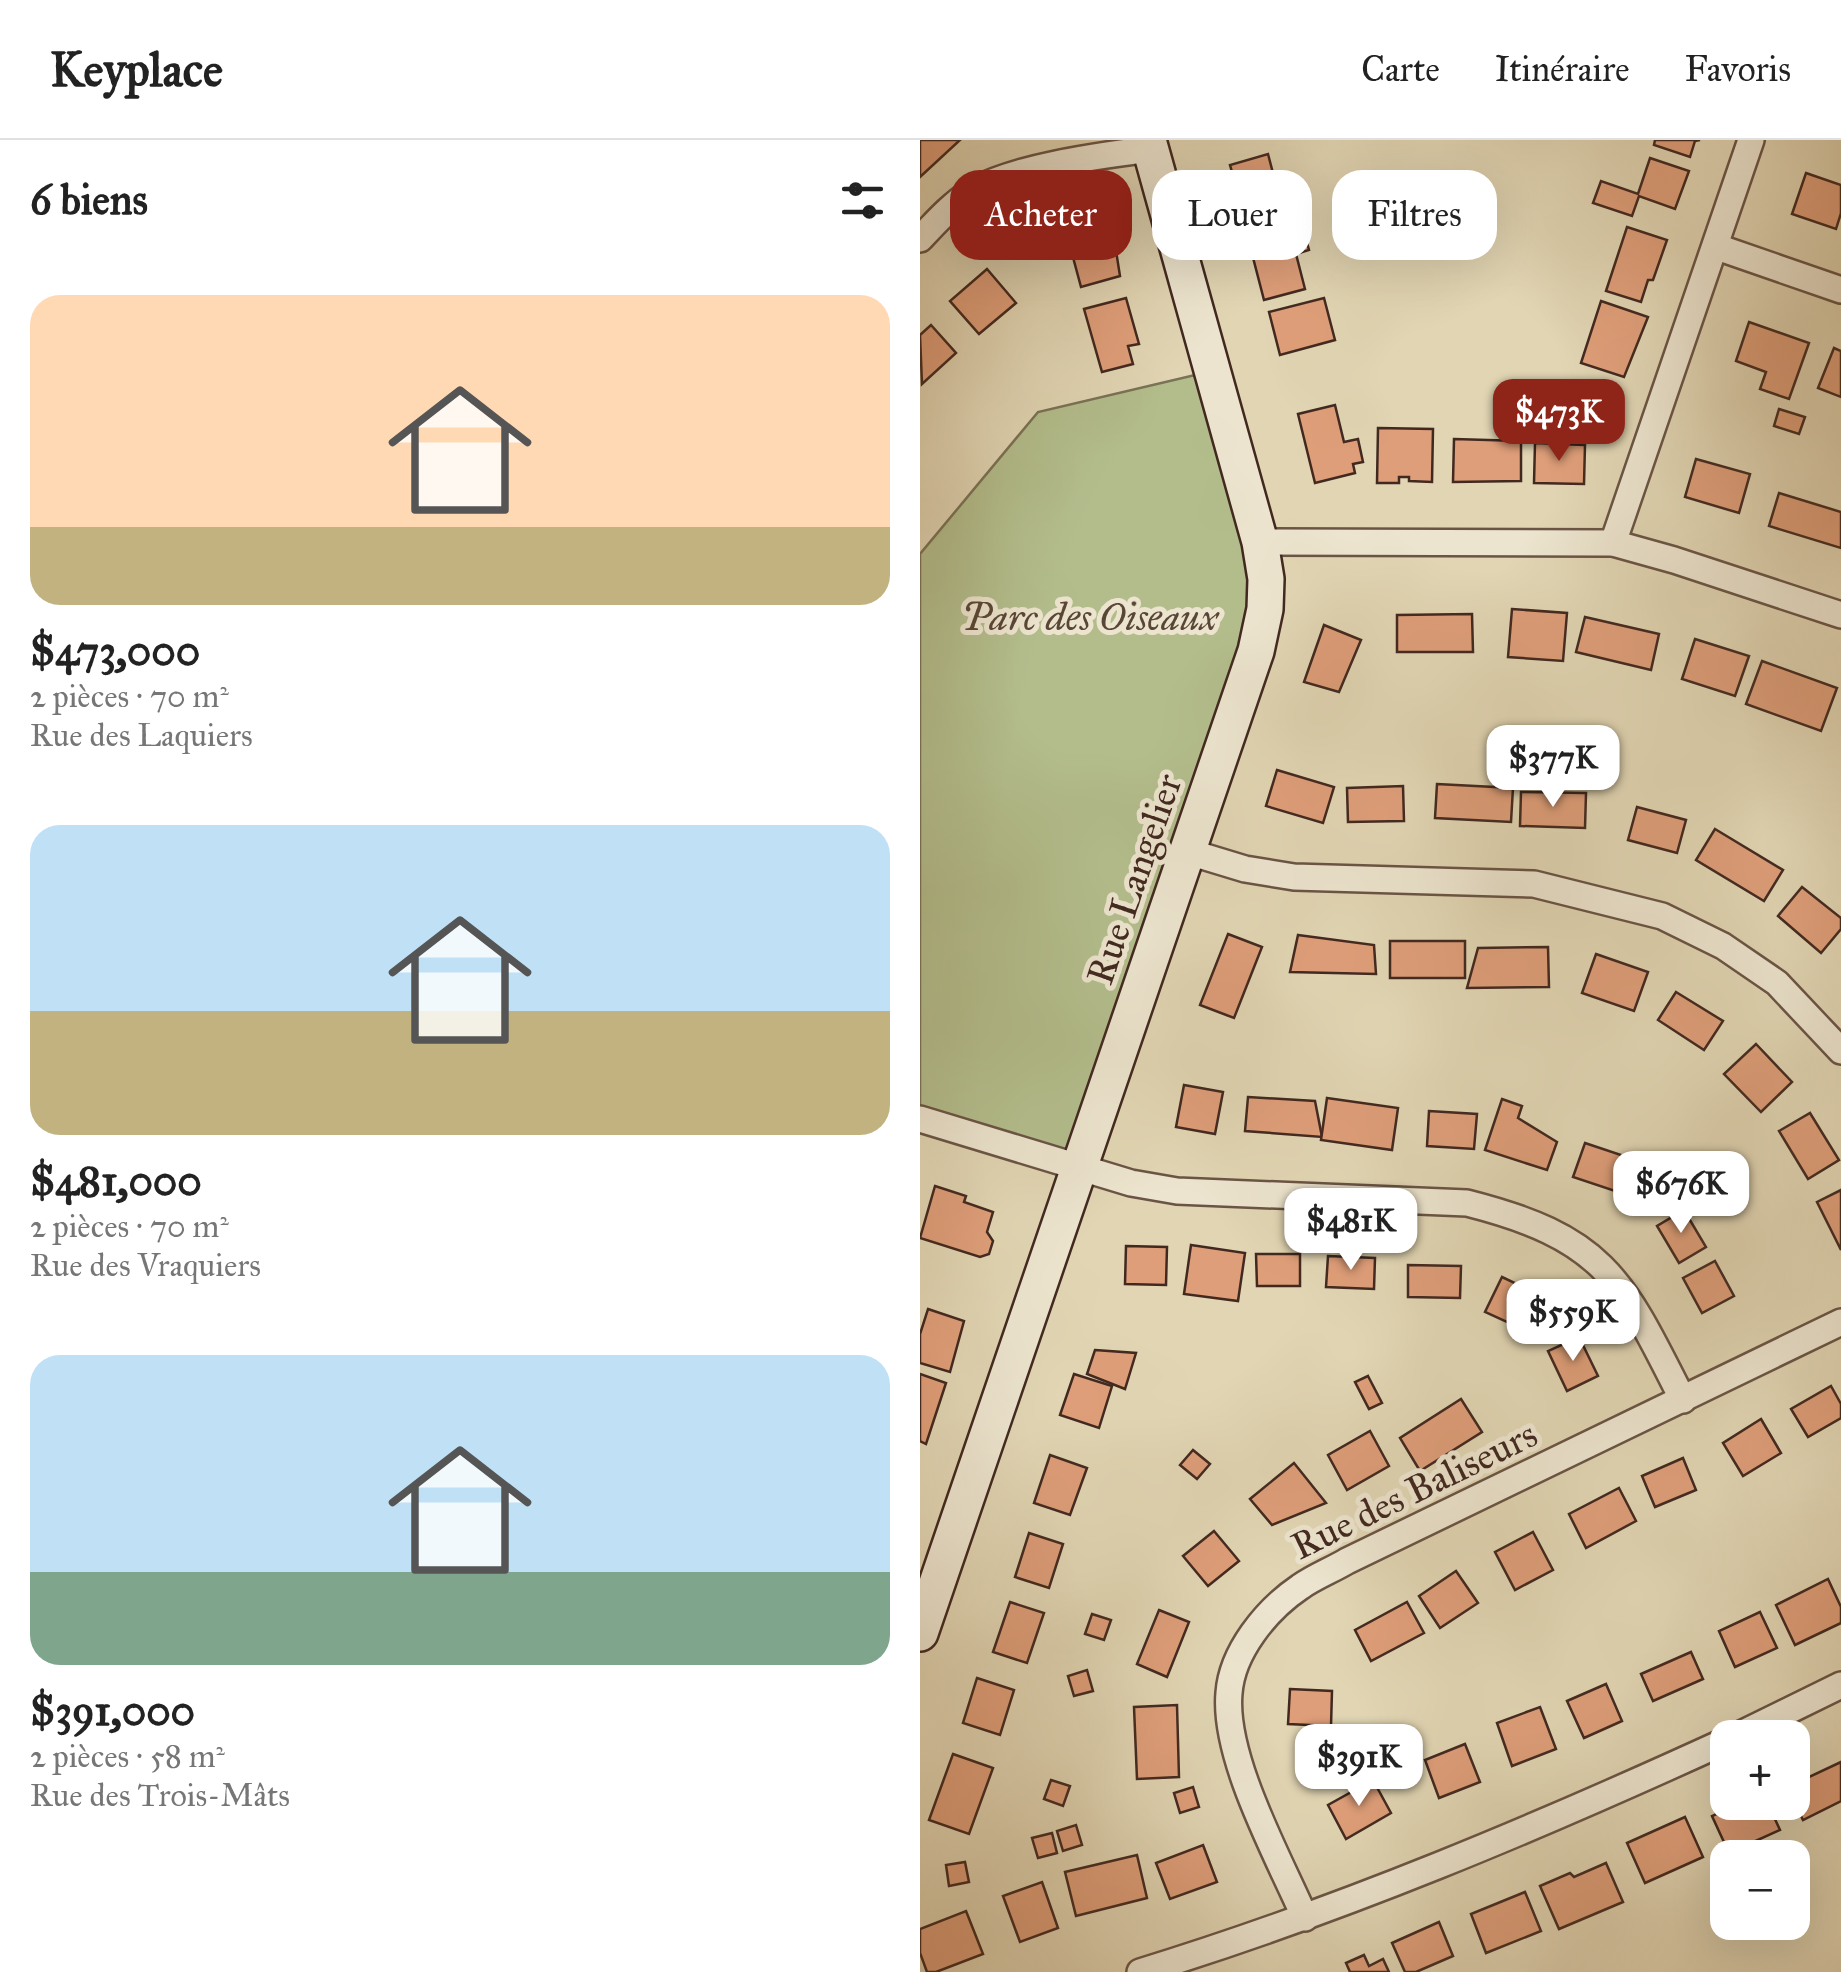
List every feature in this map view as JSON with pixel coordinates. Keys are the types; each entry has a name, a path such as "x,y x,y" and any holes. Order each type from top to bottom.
{"street":[{"path":"1613,544 1751,140"},
{"path":"920,239 945,213 990,184 1149,145"},
{"name":"Rue Langelier","path":"920,1633 1189,852 1256,651 1265,609 1266,579 1260,542 1149,145"},
{"path":"1717,247 1841,290"},
{"path":"1260,542 1613,544 1841,615"},
{"path":"1189,852 1245,870 1294,877 1534,884 1662,916 1723,946 1777,983 1841,1051"},
{"path":"920,1119 1131,1184 1177,1191 1467,1203 1511,1214 1592,1255 1612,1276 1636,1307 1683,1400"},
{"name":"Rue des Baliseurs","path":"1304,1918 1244,1776 1233,1740 1229,1693 1239,1656 1265,1618 1298,1588 1347,1561 1841,1322"},
{"path":"1769,1720 1841,1685"},
{"path":"1140,1972 1304,1918 1572,1812 1710,1748"}],"green space":[{"name":"Parc des Oiseaux","path":"1212,371 1266,579 1079,1168 920,1119 920,554 1038,412"}],"building":[{"path":"920,140 960,140 920,177"},
{"path":"1655,140 1700,140 1695,141 1690,157 1654,145"},
{"path":"1268,154 1272,170 1231,170 1230,165"},
{"path":"1650,158 1689,171 1675,209 1639,196 1632,216 1593,203 1601,181 1638,194"},
{"path":"1806,173 1841,185 1841,213 1836,229 1792,214"},
{"path":"1627,227 1667,240 1641,302 1606,291"},
{"path":"1074,260 1117,260 1120,276 1081,287"},
{"path":"1254,260 1298,260 1305,289 1264,300"},
{"path":"987,269 1016,303 979,334 950,301"},
{"path":"1126,298 1139,344 1128,346 1133,364 1102,372 1084,309"},
{"path":"1324,298 1335,340 1280,355 1269,312"},
{"path":"1601,301 1648,317 1624,377 1581,363"},
{"path":"1749,322 1809,343 1789,399 1760,389 1766,372 1736,361"},
{"path":"931,325 956,353 922,384 920,335"},
{"path":"1834,348 1841,351 1841,397 1818,388"},
{"path":"1335,405 1344,442 1358,439 1363,462 1353,464 1355,473 1315,483 1298,414"},
{"path":"1779,409 1805,417 1799,434 1774,426"},
{"path":"1378,428 1433,429 1432,482 1399,477 1399,483 1377,483"},
{"path":"1454,439 1521,441 1521,481 1453,482"},
{"path":"1535,443 1585,445 1584,484 1534,483"},
{"path":"1696,459 1750,474 1739,513 1685,497"},
{"path":"1779,493 1841,512 1841,548 1769,526"},
{"path":"1512,609 1567,613 1563,661 1508,657"},
{"path":"1472,614 1473,652 1397,652 1397,615"},
{"path":"1585,617 1659,634 1651,670 1576,652"},
{"path":"1324,625 1361,640 1339,692 1304,682"},
{"path":"1695,639 1749,656 1735,696 1682,679"},
{"path":"1762,661 1837,688 1821,731 1746,704"},
{"path":"1277,770 1334,787 1323,823 1266,806"},
{"path":"1437,784 1513,788 1511,822 1435,818"},
{"path":"1403,786 1404,821 1348,822 1347,788"},
{"path":"1521,792 1586,793 1585,828 1520,826"},
{"path":"1637,807 1686,820 1677,853 1628,840"},
{"path":"1715,829 1783,870 1764,901 1696,860"},
{"path":"1802,887 1841,918 1841,929 1821,953 1778,916"},
{"path":"1228,934 1262,947 1234,1018 1200,1005"},
{"path":"1298,935 1374,945 1376,974 1290,972"},
{"path":"1390,941 1465,941 1465,978 1390,978"},
{"path":"1548,947 1549,987 1467,988 1478,948"},
{"path":"1596,954 1648,972 1634,1011 1582,993"},
{"path":"1676,992 1723,1021 1704,1050 1658,1020"},
{"path":"1756,1044 1792,1082 1761,1112 1724,1074"},
{"path":"1184,1085 1223,1092 1215,1134 1176,1127"},
{"path":"1248,1097 1315,1101 1322,1137 1245,1131"},
{"path":"1327,1098 1398,1108 1392,1150 1321,1140"},
{"path":"1502,1099 1522,1106 1518,1118 1557,1142 1547,1170 1485,1150"},
{"path":"1429,1111 1477,1114 1474,1149 1427,1146"},
{"path":"1810,1113 1839,1160 1808,1179 1779,1131"},
{"path":"1585,1143 1636,1160 1624,1194 1573,1177"},
{"path":"935,1186 966,1196 964,1202 993,1212 987,1232 993,1241 989,1254 980,1257 920,1238"},
{"path":"1841,1190 1841,1250 1817,1202"},
{"path":"1684,1210 1706,1247 1679,1263 1657,1226"},
{"path":"1191,1245 1245,1253 1238,1301 1184,1294"},
{"path":"1126,1246 1167,1247 1166,1285 1125,1284"},
{"path":"1256,1254 1300,1254 1300,1286 1257,1286"},
{"path":"1328,1256 1375,1258 1374,1289 1326,1287"},
{"path":"1715,1261 1734,1296 1702,1313 1683,1278"},
{"path":"1408,1265 1461,1266 1460,1298 1408,1297"},
{"path":"1502,1277 1548,1299 1531,1333 1485,1312"},
{"path":"928,1309 964,1321 950,1372 920,1363 920,1334"},
{"path":"1579,1337 1598,1376 1567,1391 1548,1351"},
{"path":"1095,1350 1136,1353 1125,1389 1087,1374"},
{"path":"920,1374 946,1383 926,1444 920,1441"},
{"path":"1074,1374 1112,1386 1099,1428 1060,1415"},
{"path":"1368,1376 1382,1403 1369,1409 1355,1382"},
{"path":"1831,1386 1841,1404 1841,1418 1808,1437 1791,1409"},
{"path":"1461,1399 1482,1432 1420,1471 1400,1438"},
{"path":"1761,1419 1781,1453 1743,1476 1723,1443"},
{"path":"1370,1431 1389,1466 1347,1490 1328,1455"},
{"path":"1193,1450 1210,1464 1197,1479 1180,1465"},
{"path":"1050,1455 1087,1468 1070,1515 1034,1503"},
{"path":"1683,1458 1696,1490 1655,1507 1642,1476"},
{"path":"1294,1463 1326,1503 1272,1525 1250,1499"},
{"path":"1619,1488 1636,1521 1586,1548 1569,1514"},
{"path":"1214,1531 1239,1561 1208,1586 1183,1556"},
{"path":"1533,1532 1553,1570 1515,1590 1495,1552"},
{"path":"1029,1533 1063,1544 1049,1588 1015,1577"},
{"path":"1456,1571 1478,1603 1440,1628 1419,1596"},
{"path":"1828,1579 1841,1607 1841,1623 1795,1645 1776,1605"},
{"path":"1010,1602 1044,1613 1027,1663 993,1652"},
{"path":"1407,1602 1424,1633 1371,1661 1355,1630"},
{"path":"1159,1610 1189,1622 1167,1677 1137,1664"},
{"path":"1760,1612 1777,1648 1735,1667 1719,1631"},
{"path":"1092,1614 1111,1620 1104,1640 1085,1634"},
{"path":"1691,1652 1703,1679 1653,1701 1641,1674"},
{"path":"1087,1670 1093,1691 1074,1696 1068,1676"},
{"path":"977,1678 1014,1690 1000,1735 963,1723"},
{"path":"1606,1684 1622,1721 1584,1738 1567,1701"},
{"path":"1290,1689 1332,1691 1331,1726 1288,1724"},
{"path":"1177,1705 1179,1777 1137,1779 1134,1707"},
{"path":"1540,1707 1556,1749 1512,1766 1497,1723"},
{"path":"1465,1744 1480,1782 1439,1798 1425,1760"},
{"path":"953,1754 993,1768 969,1834 929,1820"},
{"path":"1841,1762 1841,1801 1810,1816 1810,1777"},
{"path":"1051,1780 1070,1786 1063,1806 1044,1799"},
{"path":"1373,1780 1391,1813 1346,1839 1328,1805"},
{"path":"1193,1787 1199,1807 1180,1813 1174,1793"},
{"path":"1685,1817 1703,1857 1645,1883 1627,1843"},
{"path":"1714,1820 1775,1820 1780,1830 1758,1840 1723,1840"},
{"path":"1076,1825 1082,1845 1063,1851 1057,1831"},
{"path":"1052,1833 1057,1853 1038,1858 1032,1838"},
{"path":"1203,1845 1217,1882 1170,1899 1156,1863"},
{"path":"1137,1855 1147,1898 1076,1916 1065,1872"},
{"path":"965,1862 969,1882 949,1886 946,1865"},
{"path":"1606,1863 1623,1902 1559,1929 1540,1886"},
{"path":"1042,1882 1058,1928 1020,1942 1003,1896"},
{"path":"1525,1892 1541,1931 1486,1953 1471,1914"},
{"path":"966,1911 983,1954 927,1972 920,1953 920,1929"},
{"path":"1439,1922 1453,1956 1416,1972 1405,1972 1392,1943"},
{"path":"1364,1955 1369,1966 1383,1959 1389,1972 1350,1972 1346,1963"}]}
